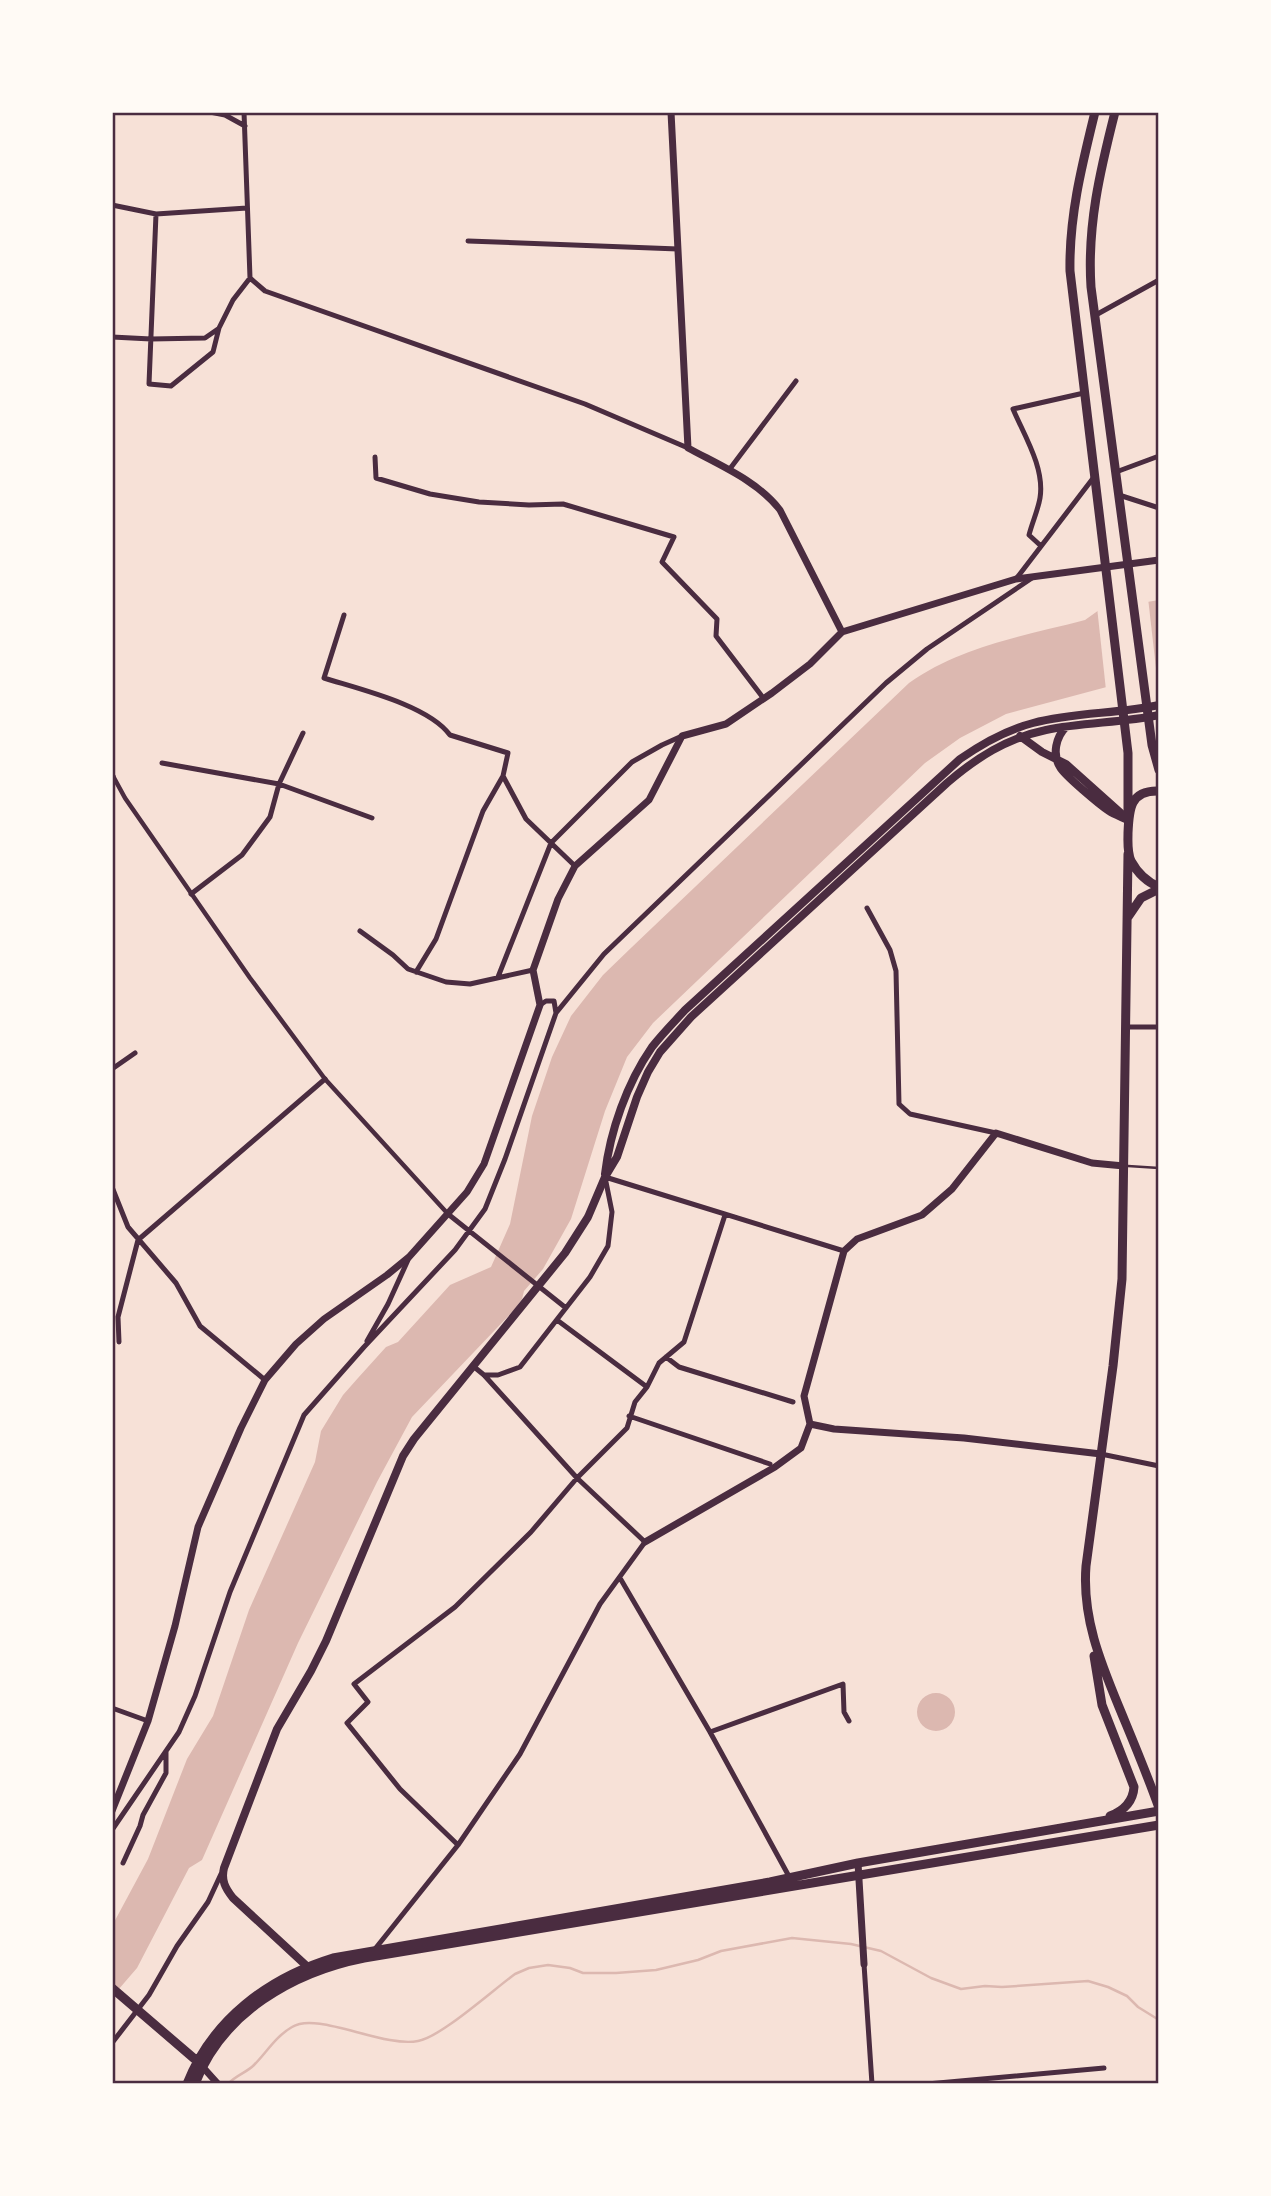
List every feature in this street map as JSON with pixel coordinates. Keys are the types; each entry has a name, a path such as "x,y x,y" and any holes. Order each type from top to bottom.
{"main road":[{"path":"1093,1822 1124,1808 1132,1798 1134,1787 1102,1705 1086,1606 1085,1577 1121,1291 1129,786 1127,744 1072,289 1071,230 1079,177 1096,112"},
{"path":"1115,112 1092,219 1090,270 1153,750 1159,769"},
{"path":"605,1177 607,1154 628,1093 652,1047 685,1010 940,776 981,745 1012,730 1047,720 1159,705"},
{"path":"310,1969 229,1893 223,1881 224,1868 277,1729 326,1641 403,1457 570,1245 592,1209 605,1177 617,1157 637,1097 660,1052 682,1027 956,775 994,749 1021,737 1067,727 1159,715"},
{"path":"1079,716 1057,740 1060,769 1108,810 1128,820"},
{"path":"1012,730 1057,760"},
{"path":"1128,820 1136,798 1145,792 1159,791"},
{"path":"1127,922 1137,902 1159,888 1143,876 1128,854"},
{"path":"310,1969 793,1882 858,1863 1159,1809 1091,1630"},
{"path":"187,2084 222,2027 247,2002 273,1983 340,1956 793,1882 859,1876 1159,1825"},
{"path":"112,1988 200,2064"},
{"path":"195,2084 200,2064"}],"street":[{"path":"210,112 225,115 244,126"},
{"path":"156,214 149,384 172,386 213,352 219,328 233,300 250,278 244,112"},
{"path":"671,112 688,448"},
{"path":"112,205 156,214 247,208"},
{"path":"468,241 678,249"},
{"path":"250,278 265,291 573,399 688,448 729,470 771,498 780,510 842,632"},
{"path":"1094,316 1159,280"},
{"path":"112,337 205,338 219,328"},
{"path":"729,470 796,381"},
{"path":"1041,546 1029,534 1040,497 1040,480 1013,409 1084,393"},
{"path":"1116,472 1159,456"},
{"path":"375,457 376,478 429,494 480,502 563,504 674,537 662,562 717,619 716,636 764,699"},
{"path":"1016,579 1094,477"},
{"path":"1119,495 1159,508"},
{"path":"498,977 551,843 632,762 682,736 726,724 810,664 842,632 1016,579 1159,560"},
{"path":"112,1830 180,1732 230,1592 304,1415 455,1250 485,1209 556,1013 604,954 886,683 927,649 1036,576"},
{"path":"344,615 324,678 410,706 444,727 450,735 508,753 503,776 483,811 436,939 416,972"},
{"path":"191,894 242,856 270,817 279,784 303,733"},
{"path":"112,1811 148,1721 175,1626 198,1527 265,1380 296,1344 324,1319 409,1257 467,1192 484,1164 540,1004 533,970 558,899 575,866 649,800 682,736"},
{"path":"162,763 279,784 372,818"},
{"path":"112,775 125,798 250,978 326,1079 448,1214 566,1308"},
{"path":"503,776 526,819 575,866"},
{"path":"867,908 890,950 896,971 899,1104 910,1114 996,1133 1092,1163 1124,1166"},
{"path":"360,931 408,969 446,982 470,984 533,970"},
{"path":"540,1004 554,1001 556,1013"},
{"path":"1126,1027 1159,1027"},
{"path":"112,1069 135,1053"},
{"path":"119,1342 118,1317 138,1240 326,1079"},
{"path":"375,1949 458,1845 520,1754 600,1604 645,1542 775,1467 801,1448 810,1424 804,1396 844,1251 857,1239 922,1215 952,1189 996,1133"},
{"path":"484,1375 498,1375 520,1367 590,1277 608,1246 611,1212 605,1177 844,1251"},
{"path":"112,1187 128,1227 176,1283 200,1326 265,1380"},
{"path":"458,1845 400,1789 347,1723 368,1702 354,1684 455,1606 530,1532 626,1428 635,1402 647,1387 659,1363 684,1342 725,1216"},
{"path":"364,1347 388,1304 409,1257"},
{"path":"557,1320 647,1387"},
{"path":"666,1357 678,1367 793,1402"},
{"path":"473,1367 484,1375 577,1478 645,1542"},
{"path":"629,1416 770,1464"},
{"path":"810,1424 834,1429 964,1438 1101,1454 1159,1466"},
{"path":"620,1578 793,1882"},
{"path":"710,1732 843,1684 845,1712 849,1721"},
{"path":"112,1708 148,1721"},
{"path":"123,1863 143,1815 166,1773 166,1751"},
{"path":"858,1863 872,2084"},
{"path":"112,2043 149,1995 177,1946 208,1902 224,1868"},
{"path":"200,2064 218,2084"},
{"path":"927,2084 1104,2068"}],"lane":[{"path":"1124,1166 1159,1168"}],"shaded area":[{"path":"1159,600 1159,673 1006,714 960,738 925,763 653,1023 627,1057 605,1111 571,1219 543,1269 524,1291 514,1310 412,1417 298,1643 202,1860 189,1868 137,1968 112,1997 112,1926 148,1859 187,1759 213,1716 249,1610 315,1462 321,1431 343,1395 358,1378 386,1347 398,1342 450,1285 491,1267 510,1224 532,1116 552,1057 571,1016 603,975 909,683 929,670 971,651 1085,620 1099,610"},
{"path":"936,1693 949,1699 955,1712 949,1725 936,1731 923,1725 917,1712 923,1699"}],"pier":[{"path":"1148,598 1157,677 1106,690 1097,607"}],"waterway":[{"path":"228,2084 254,2065 286,2031 303,2023 334,2026 387,2040 418,2041 440,2031 515,1974 529,1968 548,1965 583,1973 656,1970 698,1960 721,1951 792,1938 851,1944 881,1951 931,1978 961,1989 1088,1981 1127,1996 1138,2007 1159,2020"}]}
